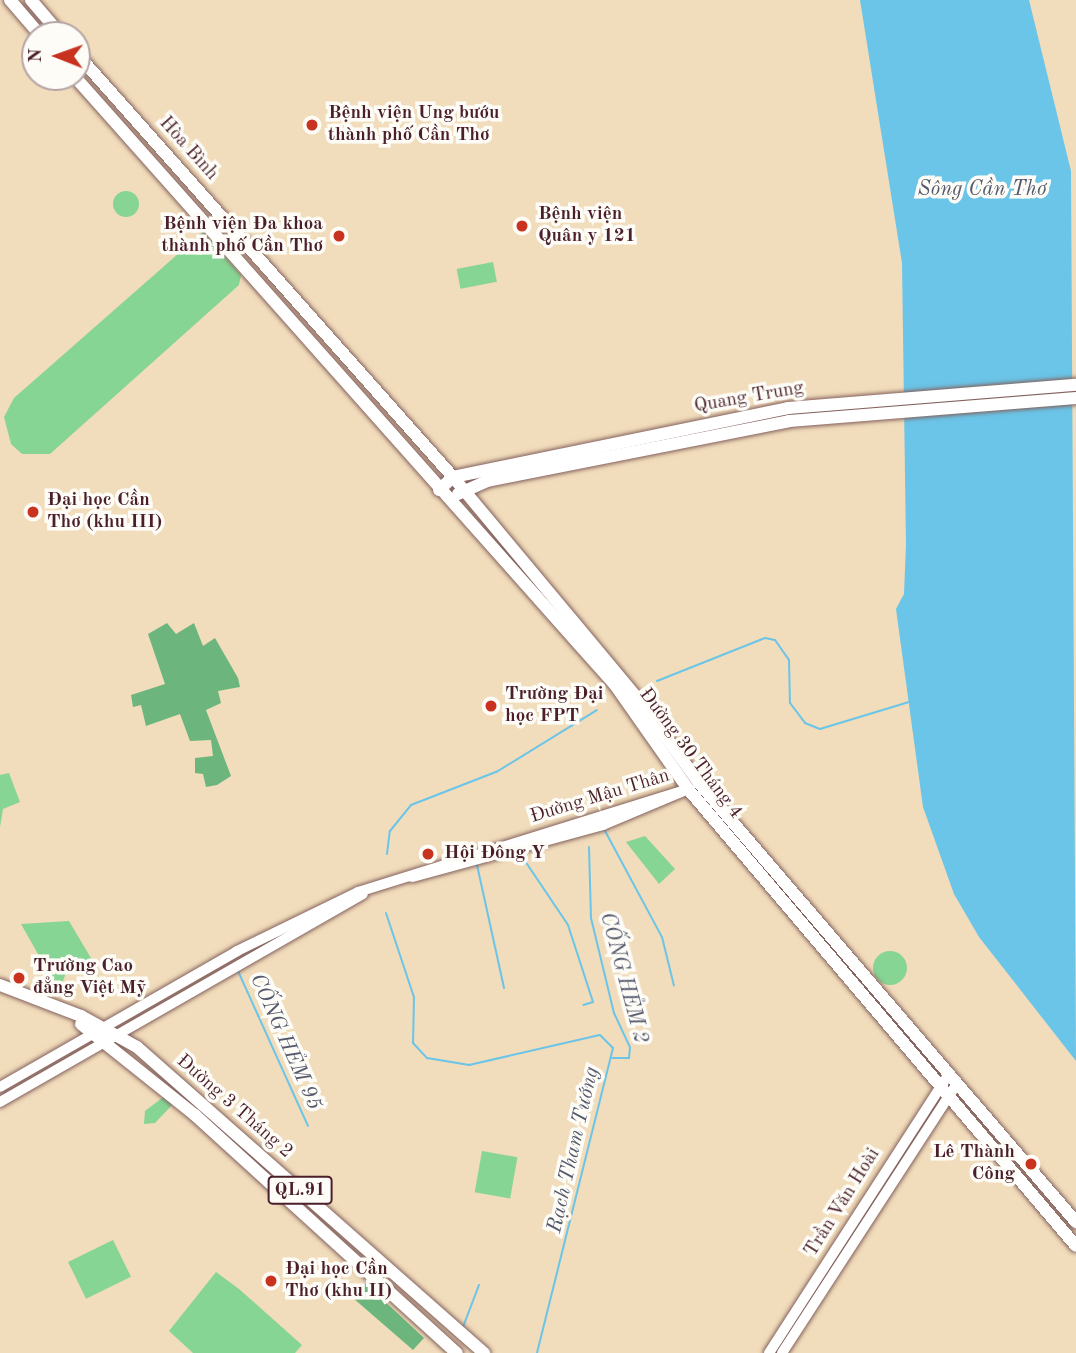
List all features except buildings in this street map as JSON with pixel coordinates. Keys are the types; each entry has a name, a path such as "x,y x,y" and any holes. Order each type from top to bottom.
{"main road":[{"path":"10,0 28,21"},
{"path":"31,0 49,21"},
{"name":"Hòa Bình","path":"91,71 270,270"},
{"path":"97,102 107,89"},
{"name":"Hòa Bình","path":"87,91 268,291"},
{"path":"206,223 216,209"},
{"path":"226,243 234,229"},
{"path":"240,261 250,247"},
{"path":"258,280 270,270"},
{"name":"Đường 30 Tháng 4","path":"270,270 453,477 642,704 690,787"},
{"name":"Đường 30 Tháng 4","path":"268,291 439,490 615,685 690,787 948,1084 1076,1222"},
{"path":"321,354 333,340"},
{"name":"Quang Trung","path":"449,501 463,490 811,405 1076,385"},
{"name":"Quang Trung","path":"453,477 678,437 789,421 1076,398"},
{"path":"439,490 453,477"},
{"name":"Đường Mậu Thân","path":"0,1087 103,1033 238,956 362,896 412,877 674,800 690,787"},
{"name":"QL.91","path":"0,985 103,1033"},
{"name":"QL.91","path":"0,993 103,1033"},
{"name":"Đường Mậu Thân","path":"0,1102 103,1033"},
{"name":"Đường 3 Tháng 2","path":"103,1033 378,1257 484,1353"},
{"name":"Đường 3 Tháng 2","path":"103,1033 366,1275 457,1353"},
{"name":"Đường 30 Tháng 4","path":"948,1084 1076,1246"},
{"name":"Trần Văn Hoài","path":"769,1353 948,1084"},
{"name":"Trần Văn Hoài","path":"782,1353 948,1084"},
{"path":"366,1275 378,1257"}],"green space":[{"path":"126,191 136,194 139,204 136,214 126,217 116,214 113,204 116,194"},
{"path":"203,232 241,275 239,285 50,454 22,454 11,444 4,417 14,398"},
{"path":"493,262 497,282 460,289 457,269"},
{"path":"167,623 176,634 194,623 203,646 215,638 238,678 240,687 218,691 221,703 206,710 231,776 217,785 206,787 203,774 195,773 195,758 213,756 211,740 190,741 180,714 146,726 141,705 133,707 131,695 165,684 148,634"},
{"path":"9,773 20,802 3,809 0,827 0,775"},
{"path":"645,836 675,869 659,884 626,842"},
{"path":"69,921 98,970 68,968 59,991 21,924"},
{"path":"890,951 902,956 907,968 902,980 890,985 878,980 873,968 878,956"},
{"path":"166,1095 174,1103 155,1123 144,1124 145,1111"},
{"path":"482,1151 517,1157 510,1199 475,1192"},
{"path":"113,1240 131,1277 86,1299 68,1262"},
{"path":"216,1272 302,1345 295,1353 193,1353 169,1331"},
{"path":"365,1283 424,1338 413,1350 353,1298"}],"water":[{"name":"Sông Cần Thơ","path":"860,0 1029,0 1071,171 1076,1061 979,937 954,894 923,807 896,609 904,594 906,545 902,263"}],"waterway":[{"name":"Rạch Tham Tướng","path":"657,681 765,638 775,640 789,660 790,703 805,723 820,729 909,702"},
{"name":"Rạch Tham Tướng","path":"387,854 390,831 411,805 498,771 597,710"},
{"path":"604,829 662,937 674,986"},
{"name":"CỐNG HẺM 2","path":"589,847 591,918 614,1013 630,1048 629,1058 612,1058"},
{"path":"519,852 568,925 593,1002 583,1005"},
{"path":"477,865 504,988"},
{"name":"Rạch Tham Tướng","path":"386,913 414,997 413,1043 427,1058 469,1065 600,1035 613,1048 537,1353"},
{"name":"CỐNG HẺM 95","path":"238,971 308,1126"},
{"path":"463,1327 479,1285"}],"place":[{"name":"Bệnh viện Ung bướu thành phố Cần Thơ","path":"312,125"},
{"name":"Bệnh viện Quân y 121","path":"522,226"},
{"name":"Bệnh viện Đa khoa thành phố Cần Thơ","path":"339,236"},
{"name":"Đại học Cần Thơ (khu III)","path":"33,512"},
{"name":"Trường Đại học FPT","path":"491,706"},
{"name":"Hội Đông Y","path":"428,854"},
{"name":"Trường Cao đẳng Việt Mỹ","path":"19,978"},
{"name":"Lê Thành Công","path":"1031,1164"},
{"name":"Đại học Cần Thơ (khu II)","path":"271,1281"}]}
